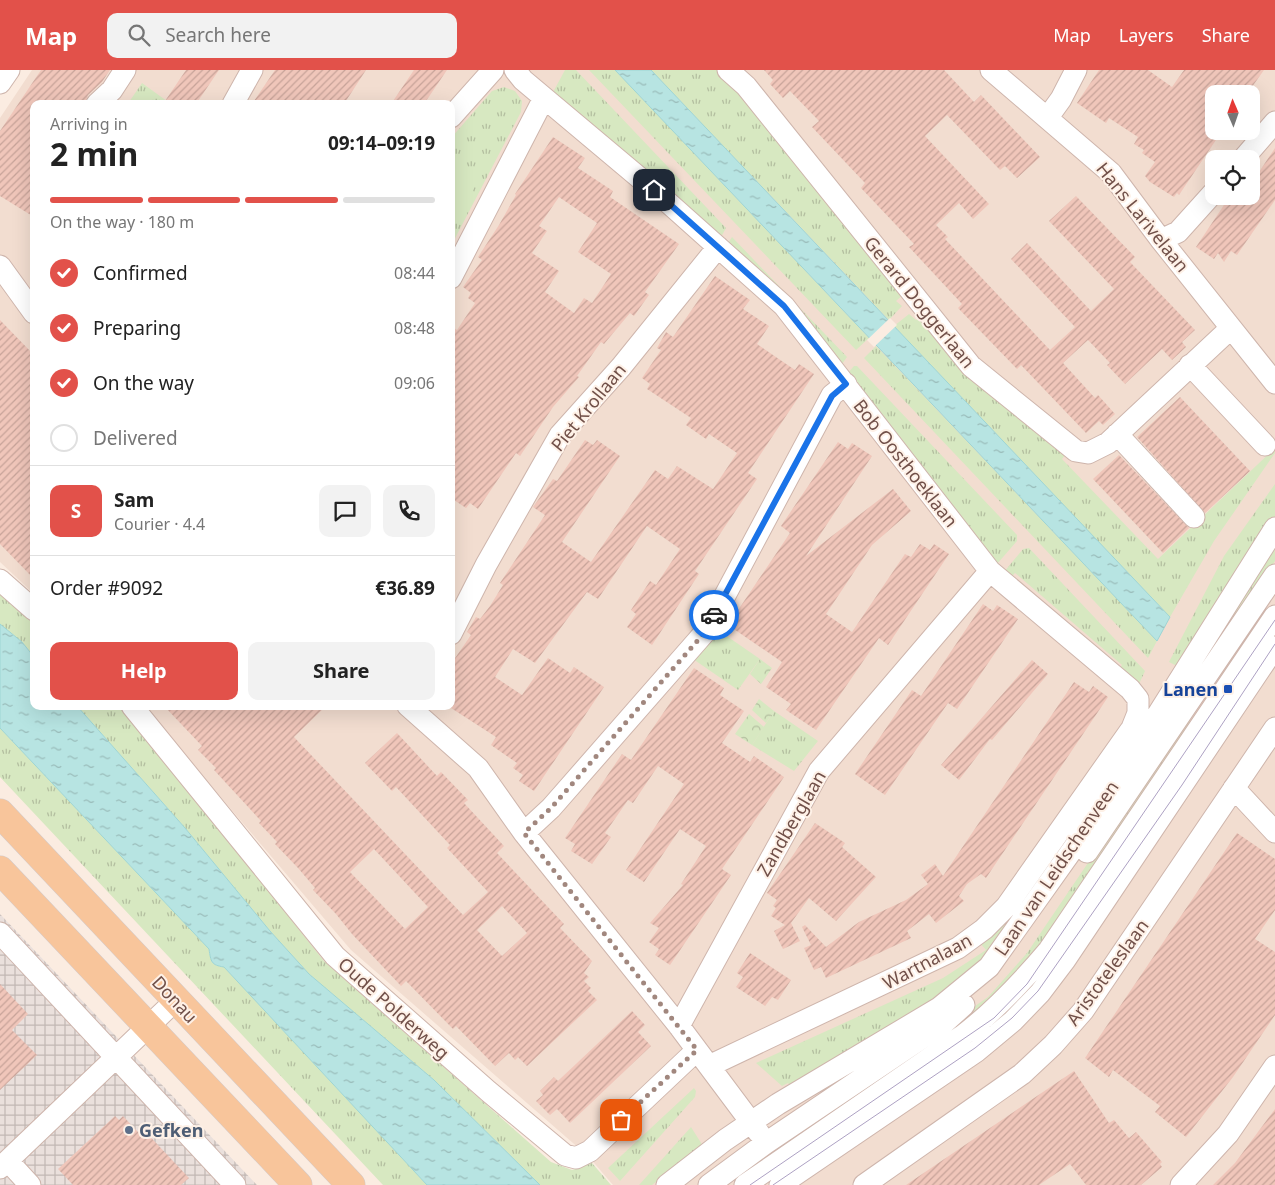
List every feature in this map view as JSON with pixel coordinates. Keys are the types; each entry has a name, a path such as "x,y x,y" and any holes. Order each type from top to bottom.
{"main road":[{"name":"Donau","path":"0,813 351,1185"},
{"path":"0,870 298,1185"}],"street":[{"path":"0,83 9,70"},
{"path":"101,100 112,90 125,70"},
{"path":"235,100 252,70"},
{"path":"455,113 493,70"},
{"name":"Bob Oosthoeklaan","path":"515,70 544,98 784,306 990,570"},
{"name":"Hans Larivelaan","path":"991,70 1112,173 1161,240 1275,383"},
{"path":"1048,117 1076,70"},
{"name":"Gerard Doggerlaan","path":"732,71 971,366 1076,451 1088,453 1098,450 1230,328"},
{"path":"455,270 544,98"},
{"path":"1251,150 1275,122"},
{"path":"1161,240 1178,232 1205,202"},
{"name":"Piet Krollaan","path":"455,626 486,565 560,436 621,366 718,247"},
{"path":"0,266 30,307"},
{"path":"1190,365 1265,446"},
{"path":"524,833 551,808 706,631 832,396 846,384"},
{"path":"1117,434 1194,517"},
{"name":"Laan van Leidschenveen","path":"667,1185 751,1122 939,1008 989,967 1075,846 1275,528"},
{"name":"Zandberglaan","path":"679,1026 819,771 990,570"},
{"name":"Wartnalaan","path":"703,1058 958,948 984,929 1006,907 1132,728 1138,713 1138,699 1130,689 990,570"},
{"name":"Laan van Leidschenveen","path":"709,1185 766,1143 944,1023 1004,972 1275,575"},
{"path":"0,580 30,606"},
{"name":"Laan van Leidschenveen","path":"786,1178 990,1015 1024,980 1049,950 1275,616"},
{"name":"Laan van Leidschenveen","path":"745,1185 786,1178 977,1051 1013,1021 1040,993 1071,952 1275,647"},
{"name":"Oude Polderweg","path":"135,710 335,956 488,1091 565,1155 576,1158 590,1151 703,1058"},
{"path":"413,710 478,768 524,833 679,1026 766,1143 786,1178"},
{"name":"Aristoteleslaan","path":"864,1185 1022,1074 1053,1045 1083,1011 1275,728"},
{"path":"1234,788 1275,832"},
{"path":"0,933 235,1185"},
{"path":"30,1185 4,1165 176,1000"},
{"path":"1181,1185 1228,1134 1275,1066"}],"shaded area":[{"path":"32,70 1275,70 1275,1185 613,1185 589,1157 351,950 146,710 455,710 455,100 30,100 30,590 0,562 0,118"},
{"path":"0,914 257,1185 0,1185"}],"green space":[{"path":"565,70 576,70 726,228 721,237 552,94"},
{"path":"589,70 615,70 869,338 856,350"},
{"path":"651,70 719,70 742,90 904,294 896,301 902,306 889,320"},
{"path":"142,83 165,100 130,100"},
{"path":"504,87 515,91 522,101 521,112 455,238 455,133 492,91"},
{"path":"455,168 477,182 455,224"},
{"path":"732,237 847,357 842,364 728,243"},
{"path":"909,314 916,320 921,315 1066,454 1062,459 1158,559 1275,448 1275,453 1214,541 1170,617 894,326"},
{"path":"876,346 1157,641 1148,658 864,358"},
{"path":"854,366 857,366 1017,535 1017,541 997,564 847,374"},
{"path":"1275,484 1275,517 1179,667 1169,662 1224,556"},
{"path":"1275,541 1275,561 1195,679 1189,676"},
{"path":"1029,548 1145,671 1139,684 1118,670 1122,665 1015,573 1010,578 1004,572 1023,549"},
{"path":"0,592 30,618 30,652 22,642 0,624"},
{"path":"718,630 760,659 738,690 693,659"},
{"path":"760,659 772,668 761,684 750,674"},
{"path":"759,699 774,711 766,723 752,710"},
{"path":"81,710 124,710 324,961 551,1162 572,1170 592,1163 611,1185 540,1185 434,1080 309,974 270,931 185,828"},
{"path":"774,711 818,741 794,771 752,745"},
{"path":"749,714 764,727 752,745 735,734"},
{"path":"1186,718 1195,725 1026,968 990,1008 819,1129 811,1120 988,997 1027,953"},
{"path":"0,728 209,949 212,962 224,967 427,1185 383,1185 0,777"},
{"path":"1016,911 983,965 936,1002 791,1088 788,1083 782,1086 756,1063 943,978 986,950 980,943"},
{"path":"694,1088 696,1091 695,1097 620,1181 608,1168"},
{"path":"691,1127 703,1146 652,1185 639,1185"}],"water":[{"path":"615,70 651,70 1170,617 1157,641"},
{"path":"0,624 22,642 30,652 30,710 81,710 185,828 270,931 309,974 434,1080 540,1185 427,1185 224,967 212,962 209,949 0,728"}],"pier":[{"path":"890,318 897,325 874,347 867,340"}],"building":[{"path":"41,70 110,70 102,82 88,95 86,100 30,100 30,215 0,196 0,131"},
{"path":"186,70 219,70 199,100 166,100"},
{"path":"275,70 366,70 347,100 255,100"},
{"path":"414,70 447,70 427,100 394,100"},
{"path":"764,70 944,70 974,102 981,95 1040,157 1017,178 1005,166 1000,170 947,115 925,136 989,204 973,219 959,203 936,225 948,237 945,239 1050,350 1075,327 1011,259 1027,243 1091,311 1114,289 1049,221 1076,196 1135,257 1130,262 1195,330 1182,342 1186,347 1172,360 1162,349 1125,384 1107,365 1110,363 1088,340 1063,363 1095,398 1098,395 1115,414 1103,425 1099,421 1086,433 1021,365 1017,369 958,308 962,304 909,247 914,244 861,188 865,183 812,127 819,121 790,91 783,98 770,84 773,80"},
{"path":"1099,70 1148,70 1172,87 1184,70 1264,70 1253,85 1205,85 1205,140 1216,140 1209,150 1205,150 1205,156 1179,195 1177,193 1174,197 1150,182 1145,176 1155,162 1142,153 1144,150 1134,144 1138,137 1109,118 1106,123 1077,103"},
{"path":"553,137 585,158 578,168 613,191 610,197 679,244 645,292 649,295 634,316 630,313 604,344 601,342 577,376 579,377 553,407 520,456 516,453 478,509 470,503 466,508 455,501 455,329 457,330 475,303 468,298 471,293 463,287 482,260 478,257","holes":["559,197 597,223 578,252 611,274 592,303 584,298 574,313 545,292 559,271 532,253 547,231 539,226"]},
{"path":"1275,148 1275,200 1237,255 1231,251 1224,262 1218,253 1214,259 1196,247 1224,205 1260,205 1260,170"},
{"path":"715,276 750,300 743,309 769,326 757,344 795,370 799,364 814,374 748,473 757,479 695,571 699,574 652,645 627,627 636,614 631,610 650,581 656,585 680,549 647,526 598,599 587,592 535,663 513,649 495,677 522,695 548,658 570,673 574,667 604,687 534,791 519,781 523,775 513,768 517,763 491,745 496,737 454,710 455,658 471,635 467,632 476,617 480,619 490,606 503,585 500,583 545,515 533,507 553,479 557,481 585,440 593,445 597,440 620,456 562,542 591,562 655,470 668,479 677,466 713,489 737,453 709,434 706,439 686,425 691,418 647,389 650,384 642,378 661,350 657,348 666,332 673,337"},
{"path":"0,320 30,351 30,575 0,544"},
{"path":"1180,397 1250,471 1205,513 1137,437"},
{"path":"838,442 848,449 852,443 872,456 806,556 893,489 911,511 872,545 826,614 852,632 905,554 911,557 920,544 930,550 934,544 949,554 888,645 879,638 816,730 786,710 791,704 766,687 782,662 728,625 790,533 781,526"},
{"path":"1119,455 1189,528 1163,553 1093,479"},
{"path":"983,604 993,611 997,605 1018,619 957,709 948,703 885,795 855,774 912,690 921,696"},
{"path":"1032,660 1048,674 992,740 990,739 959,780 941,765"},
{"path":"694,668 724,688 720,695 744,711 722,743 750,762 754,756 784,777 722,869 731,875 670,965 655,955 659,949 649,942 659,928 650,923 683,885 681,884 706,846 680,829 644,882 626,870 684,784 658,766 633,803 628,800 605,833 611,837 592,864 571,851 575,844 565,838 622,754 631,760"},
{"path":"1074,682 1089,692 1093,686 1108,697 986,878 981,874 967,884 959,896 964,901 936,923 929,914 907,931 911,938 826,978 821,967 814,970 804,948 811,945 802,927 805,925 826,947 859,922 906,900 928,884 921,875 935,864 943,876"},
{"path":"168,710 322,710 294,737 463,915 488,892 447,848 450,845 396,787 392,791 365,763 397,733 437,776 441,772 468,800 464,803 504,846 497,853 564,924 560,928 592,961 584,973 589,977 584,981 591,988 588,991 597,1000 527,1066 518,1057 515,1060 509,1053 495,1066 456,1026 453,1029 406,981 401,986 352,934 313,890 315,888 298,868 275,844 277,842 259,823 261,821 214,770 216,768 198,750 202,746","holes":["374,849 428,907 405,929 350,872","502,906 527,933 502,956 477,930"]},
{"path":"815,823 845,843 842,847 876,877 836,921 809,898 791,923 800,941 783,949 774,931 785,925 771,916 776,908 773,906 777,900 767,893"},
{"path":"1237,833 1275,859 1275,910 1255,939 1275,952 1275,1015 1233,1077 1186,1137 1155,1112 1160,1106 1113,1070 1109,1077 1085,1058"},
{"path":"750,953 791,980 778,1000 772,997 765,1006 736,987 743,977 737,973"},
{"path":"0,984 28,1014 12,1030 37,1055 0,1090"},
{"path":"632,1011 645,1025 638,1032 651,1046 570,1123 557,1109 550,1115 536,1101 543,1095 540,1091 554,1077 558,1081"},
{"path":"1074,1071 1109,1123 1114,1120 1129,1138 1136,1132 1162,1162 1160,1164 1162,1167 1141,1185 1086,1185 1070,1164 1039,1185 906,1185"},
{"path":"1275,1109 1275,1185 1213,1185 1235,1163"},
{"path":"115,1116 119,1120 123,1116 138,1132 142,1128 189,1178 181,1185 73,1185 58,1169"}],"tram line":[{"path":"750,1185 994,1018 1027,984 1275,620"},
{"path":"773,1185 975,1048 1012,1018 1038,991 1182,785 1275,644"}],"way so far":[{"path":"621,1120 697,1050 591,914 524,833 551,808 706,631 714,615"}],"place":[{"name":"Lanen","path":"1228,689"},
{"name":"Gefken","path":"129,1130"}],"route":[{"path":"654,190 784,306 846,384 832,396 714,615"}]}
